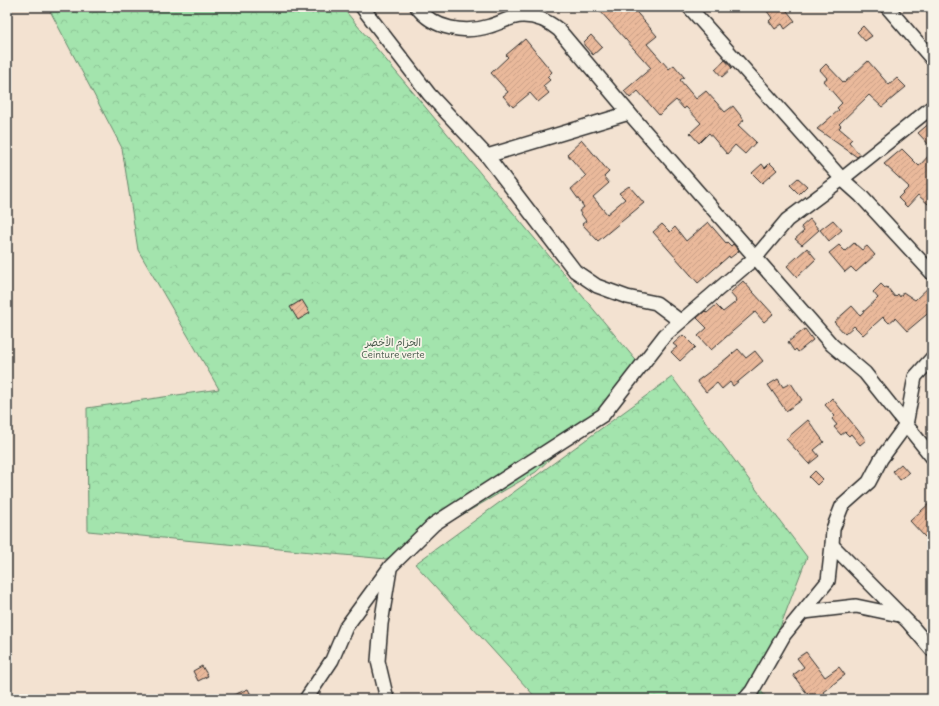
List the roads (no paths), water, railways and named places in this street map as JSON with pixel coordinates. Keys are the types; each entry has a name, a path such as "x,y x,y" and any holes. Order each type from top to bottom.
{"street":[{"path":"362,7 429,94 486,156 575,271 597,286 628,297 656,303 680,321"},
{"path":"417,7 428,19 437,24 462,29 484,28 522,16 546,20 560,30 629,114 832,344 864,373 932,457"},
{"path":"689,7 842,180 861,196 932,273"},
{"path":"887,7 932,59"},
{"path":"306,699 332,660 346,627 390,567 434,524 603,415 665,335 756,257 787,220 842,180 932,108"},
{"path":"486,156 629,114"},
{"path":"745,699 752,691 784,635 828,581 833,529 842,506 869,482 881,459 906,425 915,377 932,358"},
{"path":"832,545 932,650"},
{"path":"387,699 378,661 381,624 390,567"},
{"path":"804,612 856,606 900,615"}],"park label":[{"name":"الحزام الأخضر Ceinture verte","path":"393,348"}]}
